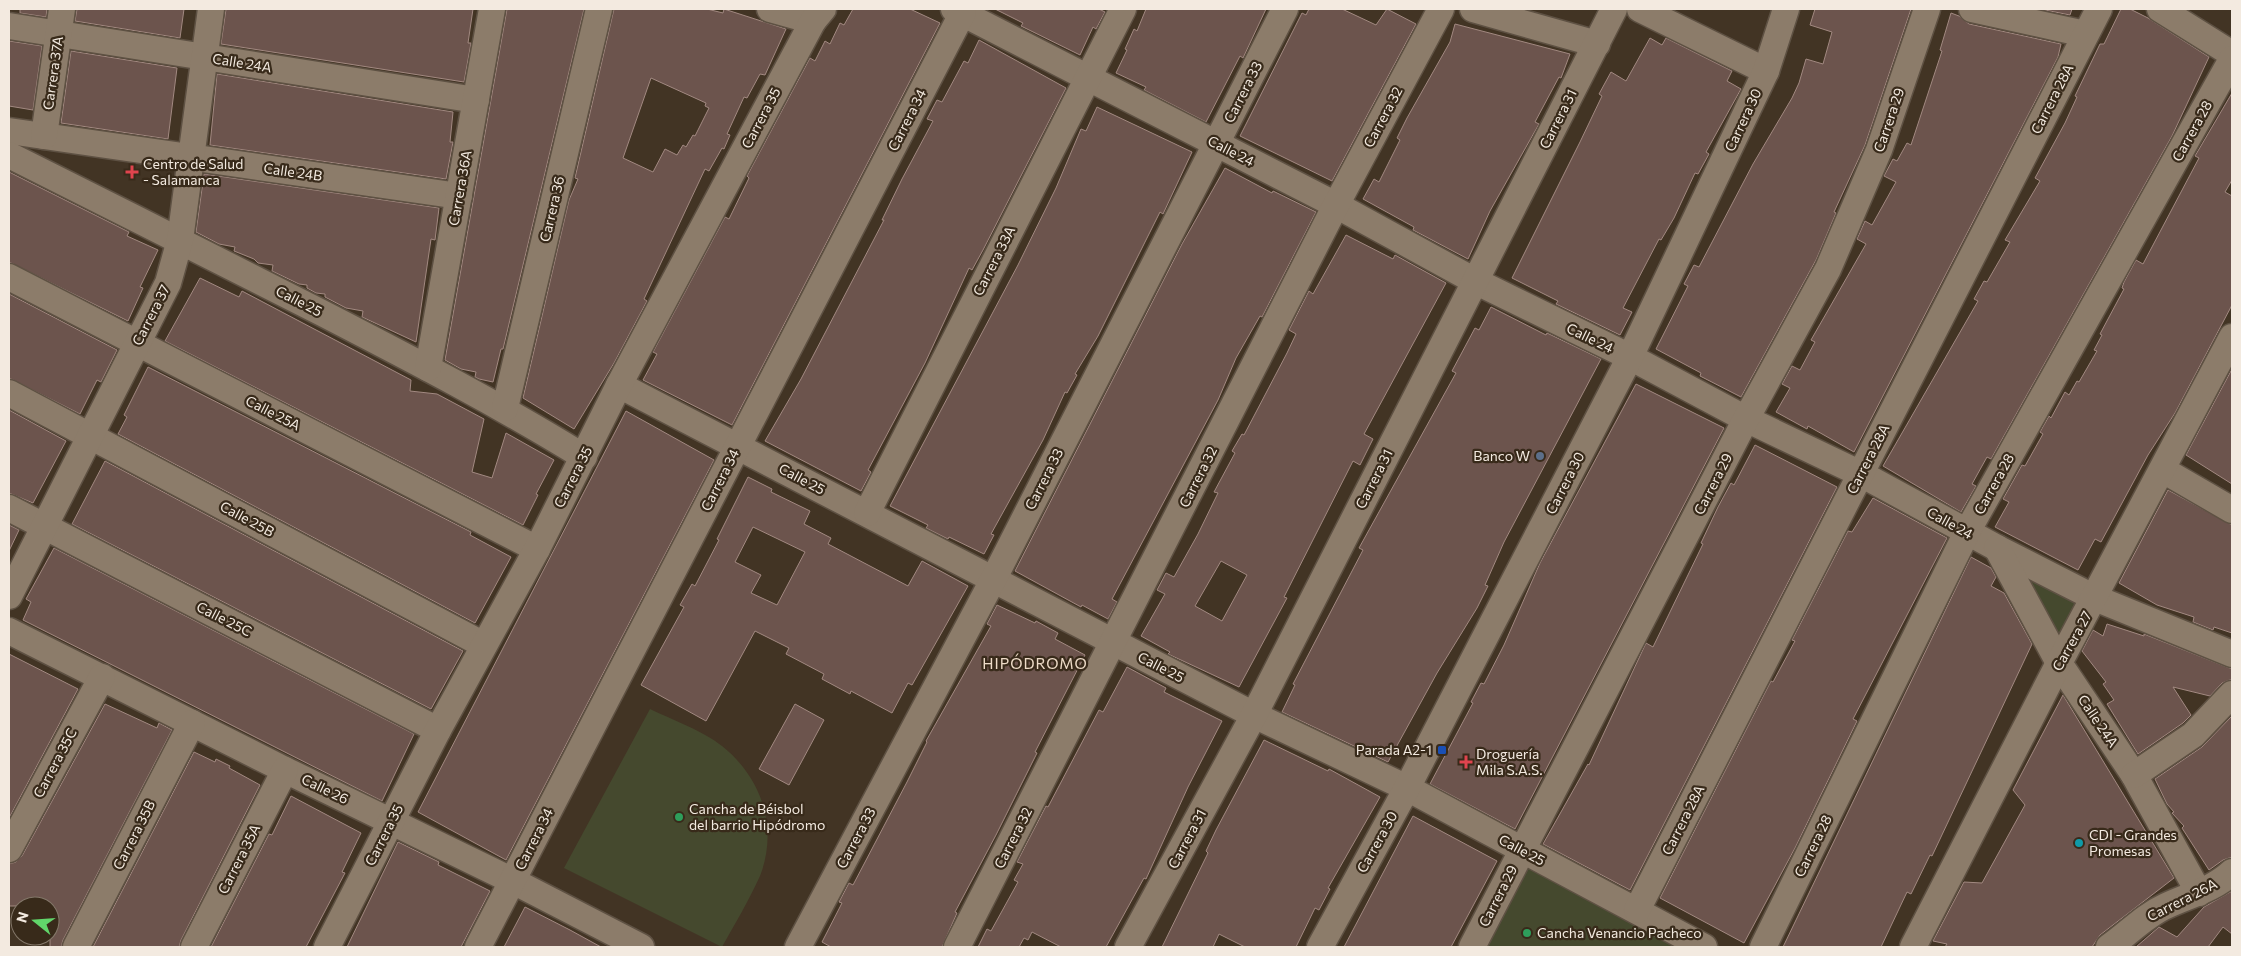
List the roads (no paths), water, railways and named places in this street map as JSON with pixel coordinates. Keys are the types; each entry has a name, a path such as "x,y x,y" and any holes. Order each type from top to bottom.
{"street":[{"name":"Carrera 37A","path":"44,136 62,9"},
{"name":"Carrera 37","path":"9,596 168,283 180,240 211,9"},
{"name":"Carrera 36A","path":"428,368 492,9"},
{"name":"Carrera 36","path":"505,408 599,9"},
{"path":"770,9 818,15"},
{"name":"Carrera 33A","path":"867,513 1087,76 1123,9"},
{"name":"Carrera 33","path":"798,947 993,580 1285,9"},
{"name":"Carrera 32","path":"957,947 1114,643 1336,205 1441,9"},
{"path":"1473,9 1596,44"},
{"name":"Carrera 31","path":"1128,947 1254,715 1614,9"},
{"path":"1640,9 1766,71"},
{"name":"Carrera 30","path":"1320,947 1407,788 1630,357 1766,71 1786,9"},
{"name":"Carrera 29","path":"1472,947 1746,419 1828,269 1879,150 1927,9"},
{"path":"1972,9 2085,34"},
{"name":"Carrera 28A","path":"1637,910 2099,9"},
{"path":"2160,9 2232,54"},
{"name":"Calle 24","path":"958,10 1336,205 1476,281 1630,357 1746,419 1860,474 1997,548 2095,598 2232,654"},
{"name":"Carrera 34","path":"478,947 738,446 958,10"},
{"name":"Carrera 35","path":"327,947 438,730 537,549 619,385 818,15"},
{"name":"Calle 24A","path":"9,26 476,100"},
{"name":"Carrera 28","path":"1763,947 1967,532 2232,59"},
{"name":"Calle 24B","path":"9,131 459,196"},
{"name":"Calle 25","path":"9,155 180,240 505,408 584,457"},
{"name":"Calle 25A","path":"9,277 537,549"},
{"name":"Carrera 27","path":"1913,947 2059,664 2229,350"},
{"name":"Calle 25","path":"619,385 1254,715 1407,788 1704,947"},
{"name":"Calle 25B","path":"9,393 484,645"},
{"path":"2163,470 2232,510"},
{"name":"Calle 25C","path":"9,508 438,730"},
{"name":"Calle 24A","path":"1997,548 2059,664 2134,774 2199,894"},
{"name":"Calle 26","path":"9,631 285,770 513,881 638,947"},
{"name":"Carrera 35C","path":"9,850 102,677"},
{"path":"2134,774 2193,735 2232,694"},
{"name":"Carrera 35B","path":"76,947 192,723"},
{"name":"Carrera 35A","path":"194,947 285,770"},
{"name":"Carrera 26A","path":"2109,947 2144,919 2166,906 2199,894 2232,872"}],"place":[{"name":"Centro de Salud - Salamanca","path":"132,172"},
{"name":"Banco W","path":"1540,456"},
{"name":"Parada A2-1","path":"1442,750"},
{"name":"Droguería Mila S.A.S.","path":"1466,762"},
{"name":"Cancha de Béisbol del barrio Hipódromo","path":"679,817"},
{"name":"CDI - Grandes Promesas","path":"2079,843"},
{"name":"Cancha Venancio Pacheco","path":"1527,933"}],"district":[{"name":"HIPÓDROMO","path":"1035,664"}]}
